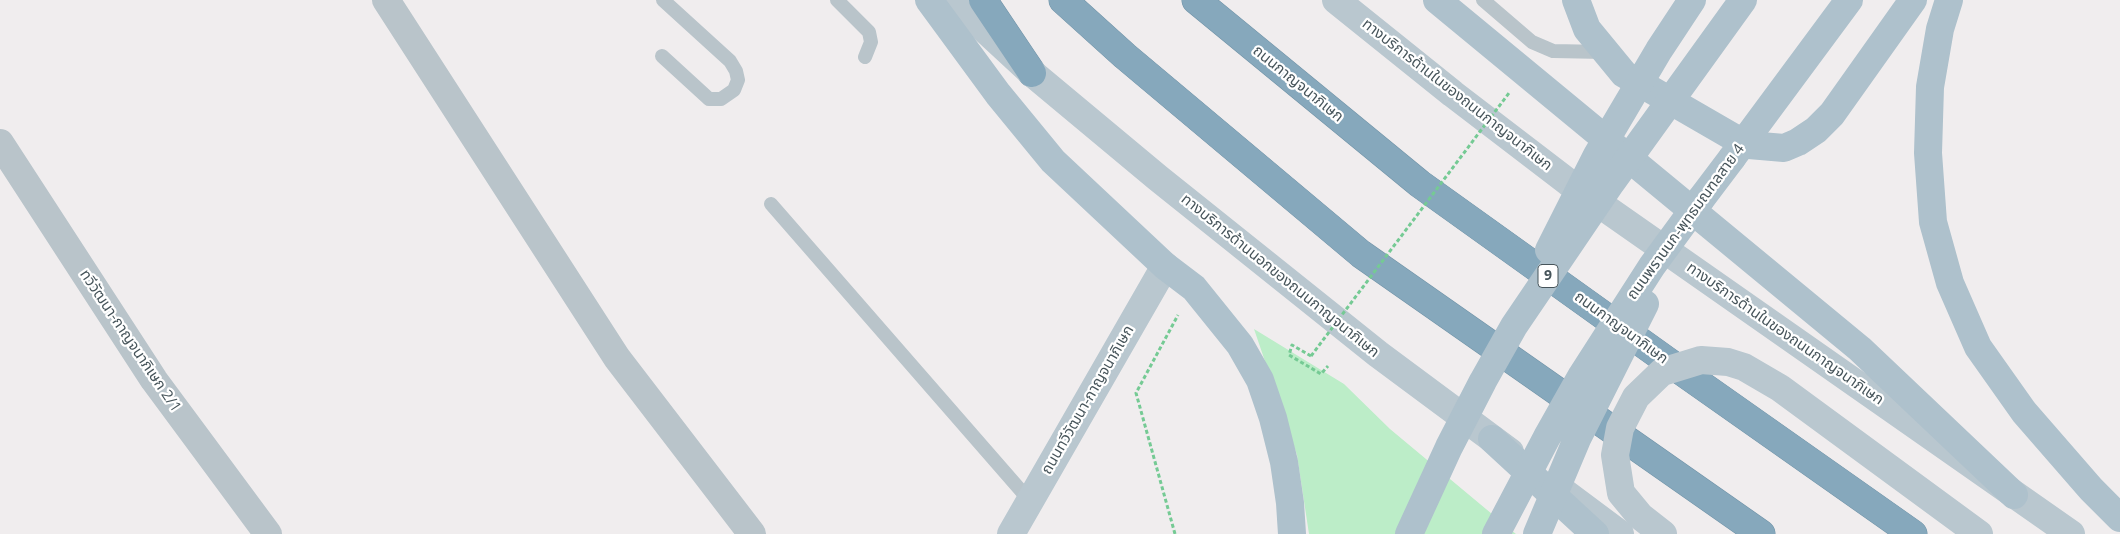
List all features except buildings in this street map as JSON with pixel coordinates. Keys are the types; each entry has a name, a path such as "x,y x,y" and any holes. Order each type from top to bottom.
{"highway":[{"path":"983,0 1032,73"},
{"path":"1063,0 1133,62 1361,254 1761,534"},
{"name":"ถนนกาญจนาภิเษก","path":"1196,0 1217,11 1420,184 1913,534"}],"main road":[{"path":"929,0 998,94 1053,161 1165,266 1194,288 1240,345 1260,380 1273,418 1284,462 1292,534"},
{"name":"ทางบริการด้านนอกของถนนกาญจนาภิเษก","path":"953,0 1032,73 1279,276 1378,354 1620,534"},
{"name":"ทางบริการด้านในของถนนกาญจนาภิเษก","path":"1336,0 1453,94 1568,182 2071,534"},
{"path":"1437,0 1860,349 2014,495"},
{"path":"1576,0 1587,29 1624,74 1749,145 1784,148 1798,142 1816,130 1832,114 1913,0"},
{"path":"1409,534 1454,439 1483,381 1514,326 1566,215 1597,155 1654,58 1692,0"},
{"path":"1514,326 1611,183 1743,0"},
{"name":"ถนนพรานนก-พุทธมณฑลสาย 4","path":"1496,534 1547,436 1582,375 1652,266 1849,0"},
{"path":"1949,0 1940,29 1930,87 1928,153 1933,222 1950,283 1978,347 2014,397 2090,489 2120,518"},
{"path":"1537,534 1577,439 1701,199"},
{"name":"ถนนทวีวัฒนา-กาญจนาภิเษก","path":"1011,534 1165,266"},
{"path":"1663,534 1640,516 1621,493 1615,455 1620,428 1636,396 1662,372 1701,360 1728,362 1744,367 1780,388 1979,534"},
{"path":"1518,534 1572,433 1612,368"},
{"path":"1492,439 1595,534"}],"street":[{"path":"386,0 617,358 752,534"},
{"name":"ทวีวัฒนา-กาญจนาภิเษก 2/1","path":"0,143 154,380 268,534"}],"lane":[{"path":"662,56 709,99 721,99 734,90 738,80 736,71 730,61 663,0"},
{"path":"837,0 869,32 871,42 865,57"},
{"path":"1483,0 1532,42 1553,51 1604,52"},
{"path":"771,204 1030,501"}],"path":[{"path":"1328,366 1321,374 1289,355 1292,345 1311,356 1509,93"},
{"path":"1175,534 1136,393 1180,310"}],"green space":[{"path":"1254,329 1344,384 1390,429 1516,534 1309,534 1297,455"}]}
